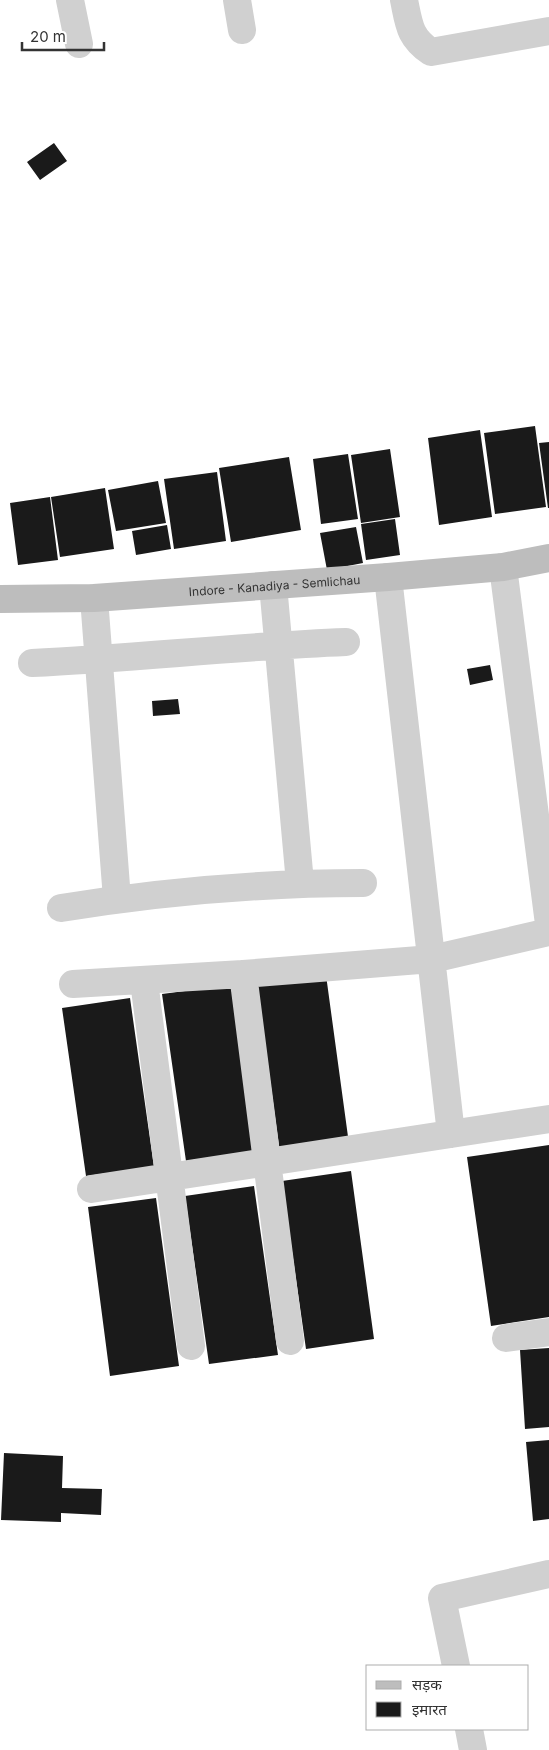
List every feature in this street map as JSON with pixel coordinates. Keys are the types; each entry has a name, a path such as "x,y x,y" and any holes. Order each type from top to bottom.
{"main road":[{"name":"Indore - Kanadiya - Semlichau","path":"0,599 94,598 388,577 503,567 549,558"}],"street":[{"path":"70,0 78,44"},
{"path":"237,0 242,30"},
{"path":"404,0 410,30 419,44 431,52 549,31"},
{"path":"503,567 549,924"},
{"path":"388,577 451,1134"},
{"path":"272,585 300,883"},
{"path":"94,598 117,899"},
{"path":"32,663 98,660 278,644 346,642"},
{"path":"61,908 117,899 300,883 363,883"},
{"path":"73,984 244,974 432,958 549,932"},
{"path":"244,974 266,1162 290,1341"},
{"path":"144,981 191,1346"},
{"path":"91,1188 549,1119"},
{"path":"506,1338 549,1332"},
{"path":"456,1665 442,1598 549,1574"},
{"path":"469,1730 473,1750"}],"building":[{"path":"54,143 67,161 40,180 27,162"},
{"path":"535,426 546,507 495,514 484,433"},
{"path":"480,430 492,517 439,525 428,438"},
{"path":"549,442 549,508 548,508 539,443"},
{"path":"390,449 400,517 361,523 351,455"},
{"path":"348,454 358,519 321,524 313,459"},
{"path":"289,457 301,530 231,542 219,468"},
{"path":"217,472 226,541 174,549 164,479"},
{"path":"158,481 166,523 116,531 108,490"},
{"path":"105,488 114,549 60,557 51,497"},
{"path":"50,497 58,560 18,565 10,503"},
{"path":"395,519 400,555 366,560 361,524"},
{"path":"167,525 171,549 136,555 132,531"},
{"path":"356,527 363,563 327,570 320,533"},
{"path":"490,665 493,680 470,685 467,669"},
{"path":"178,699 180,714 153,716 152,701"},
{"path":"326,975 349,1144 280,1153 257,984"},
{"path":"231,985 254,1151 186,1161 162,994"},
{"path":"130,998 154,1167 86,1176 62,1008"},
{"path":"549,1145 549,1317 491,1326 467,1157"},
{"path":"351,1171 374,1339 306,1349 282,1181"},
{"path":"254,1186 278,1355 209,1364 185,1196"},
{"path":"156,1198 179,1366 110,1376 88,1207"},
{"path":"549,1348 549,1427 525,1429 520,1350"},
{"path":"549,1440 549,1519 533,1521 526,1442"},
{"path":"4,1453 63,1456 62,1488 102,1489 101,1515 61,1513 61,1522 1,1520"}]}
